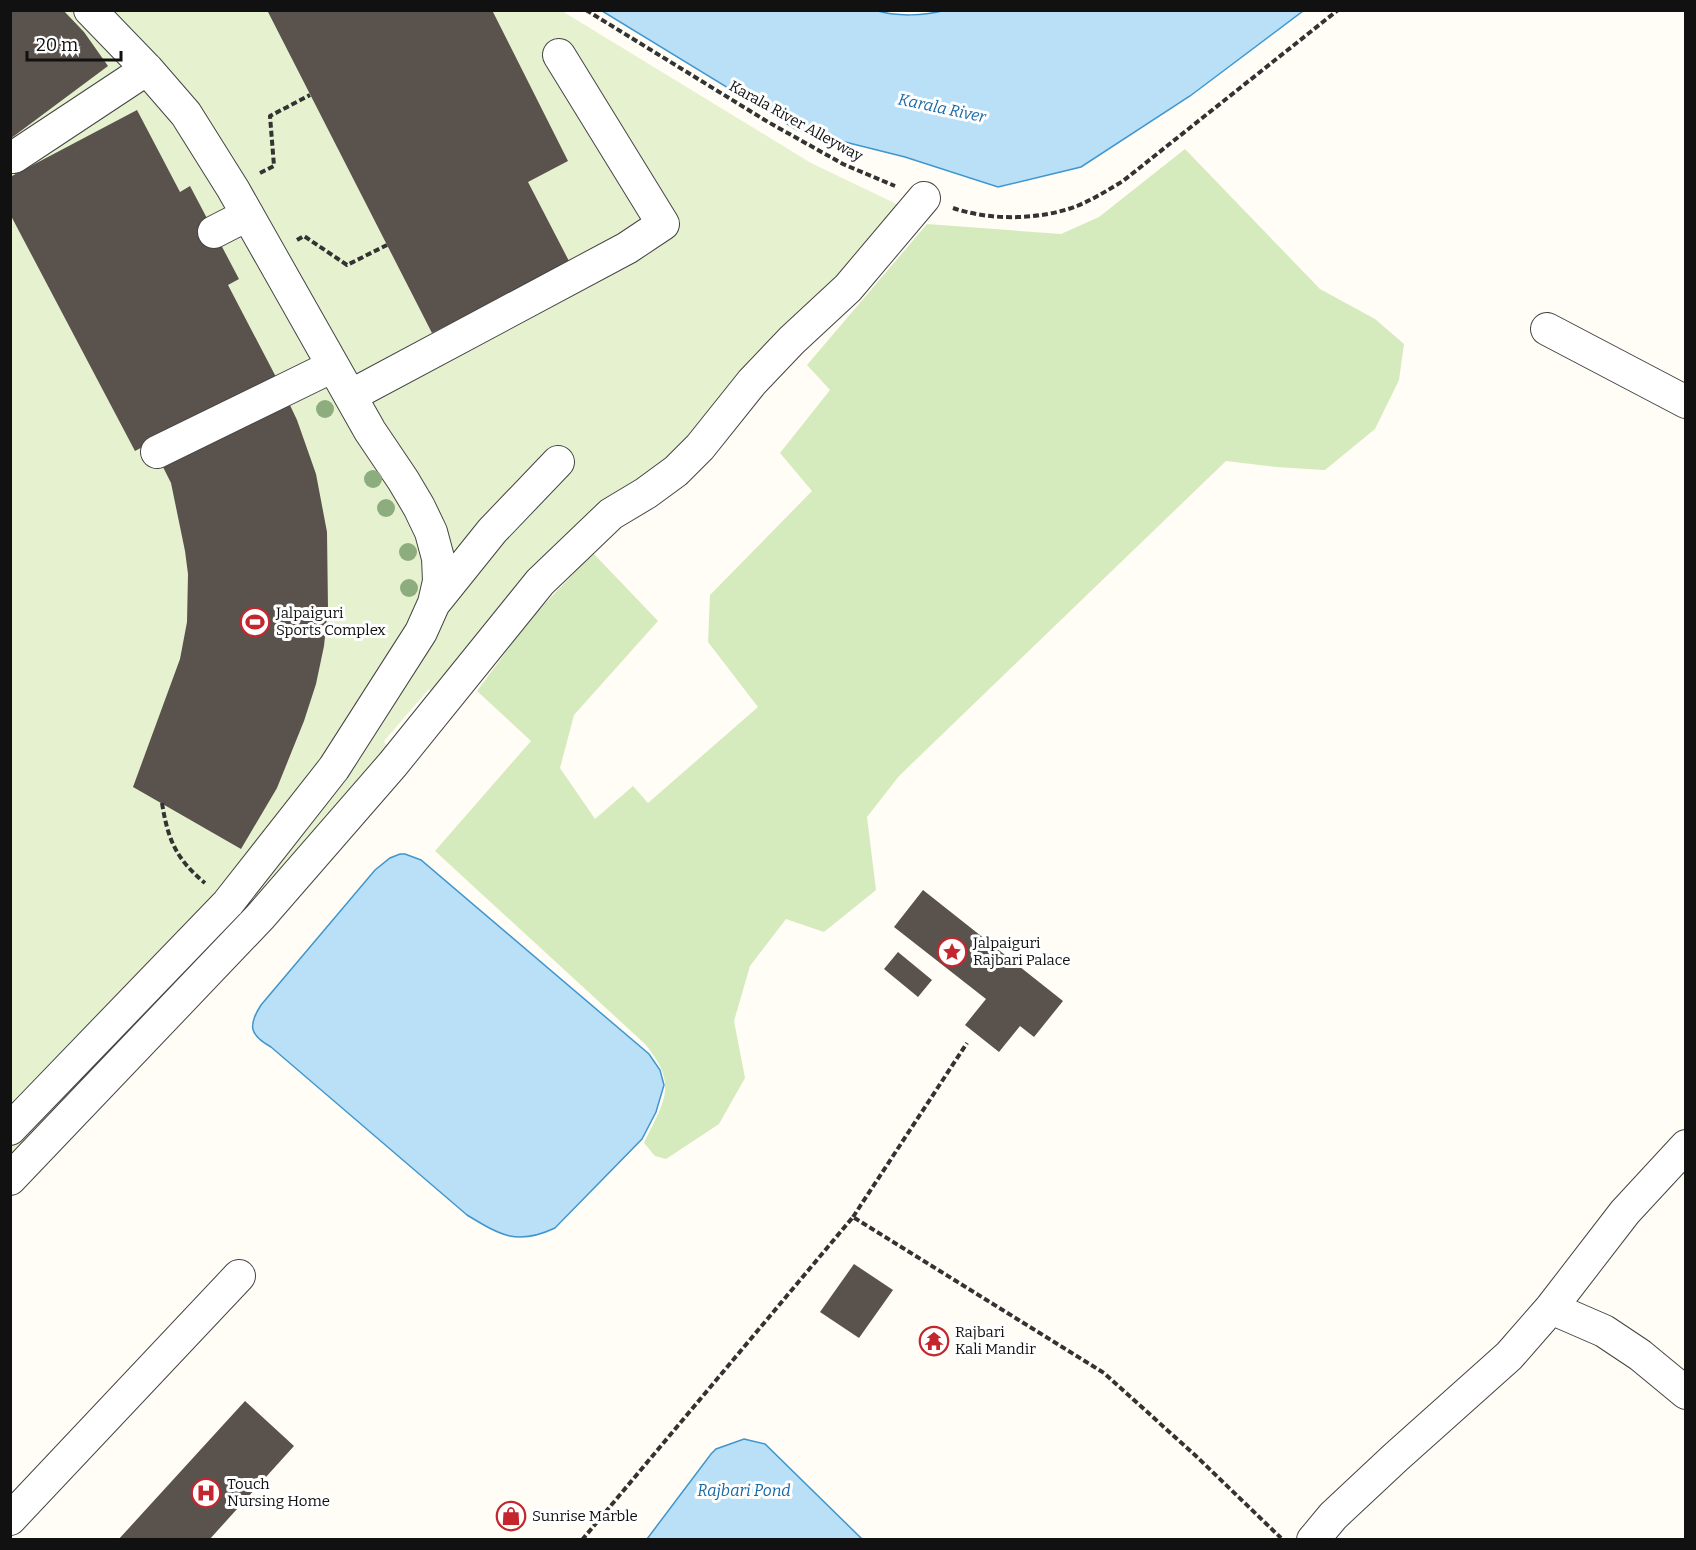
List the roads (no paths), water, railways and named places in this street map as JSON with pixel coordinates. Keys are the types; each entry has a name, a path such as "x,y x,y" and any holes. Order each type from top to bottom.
{"street":[{"path":"10,1129 228,903 334,768 421,632 434,603 439,582 438,558 431,532 403,480 370,431 233,189 186,114 147,69 90,10"},
{"path":"350,396 627,248 663,224 560,55"},
{"path":"14,157 147,69"},
{"path":"10,1179 260,917 393,764 540,582 611,514 668,476 700,447 752,382 792,340 848,288 924,198"},
{"path":"214,232 247,215"},
{"path":"1547,329 1686,402"},
{"path":"157,452 333,366"},
{"path":"434,603 492,531 558,462"},
{"path":"1313,1539 1333,1516 1396,1457 1509,1356 1551,1308 1625,1212 1686,1146"},
{"path":"10,1519 239,1276"},
{"path":"1551,1308 1604,1331 1640,1355 1686,1393"}],"water":[{"name":"Karala River","path":"874,10 910,15 946,10 1303,11 1190,96 1081,167 998,187 905,157 797,130 602,11"},
{"path":"400,854 421,860 649,1054 660,1070 664,1085 656,1112 642,1139 555,1228 530,1236 509,1236 467,1215 255,1034 254,1018 261,1005 375,870 390,858"},
{"name":"Rajbari Pond","path":"744,1439 765,1444 862,1539 647,1539 711,1454 716,1449"}],"place":[{"name":"Jalpaiguri Sports Complex","path":"255,622"},
{"name":"Jalpaiguri Rajbari Palace","path":"952,952"},
{"name":"Rajbari Kali Mandir","path":"934,1341"},
{"name":"Touch Nursing Home","path":"206,1493"},
{"name":"Sunrise Marble","path":"511,1516"}]}
